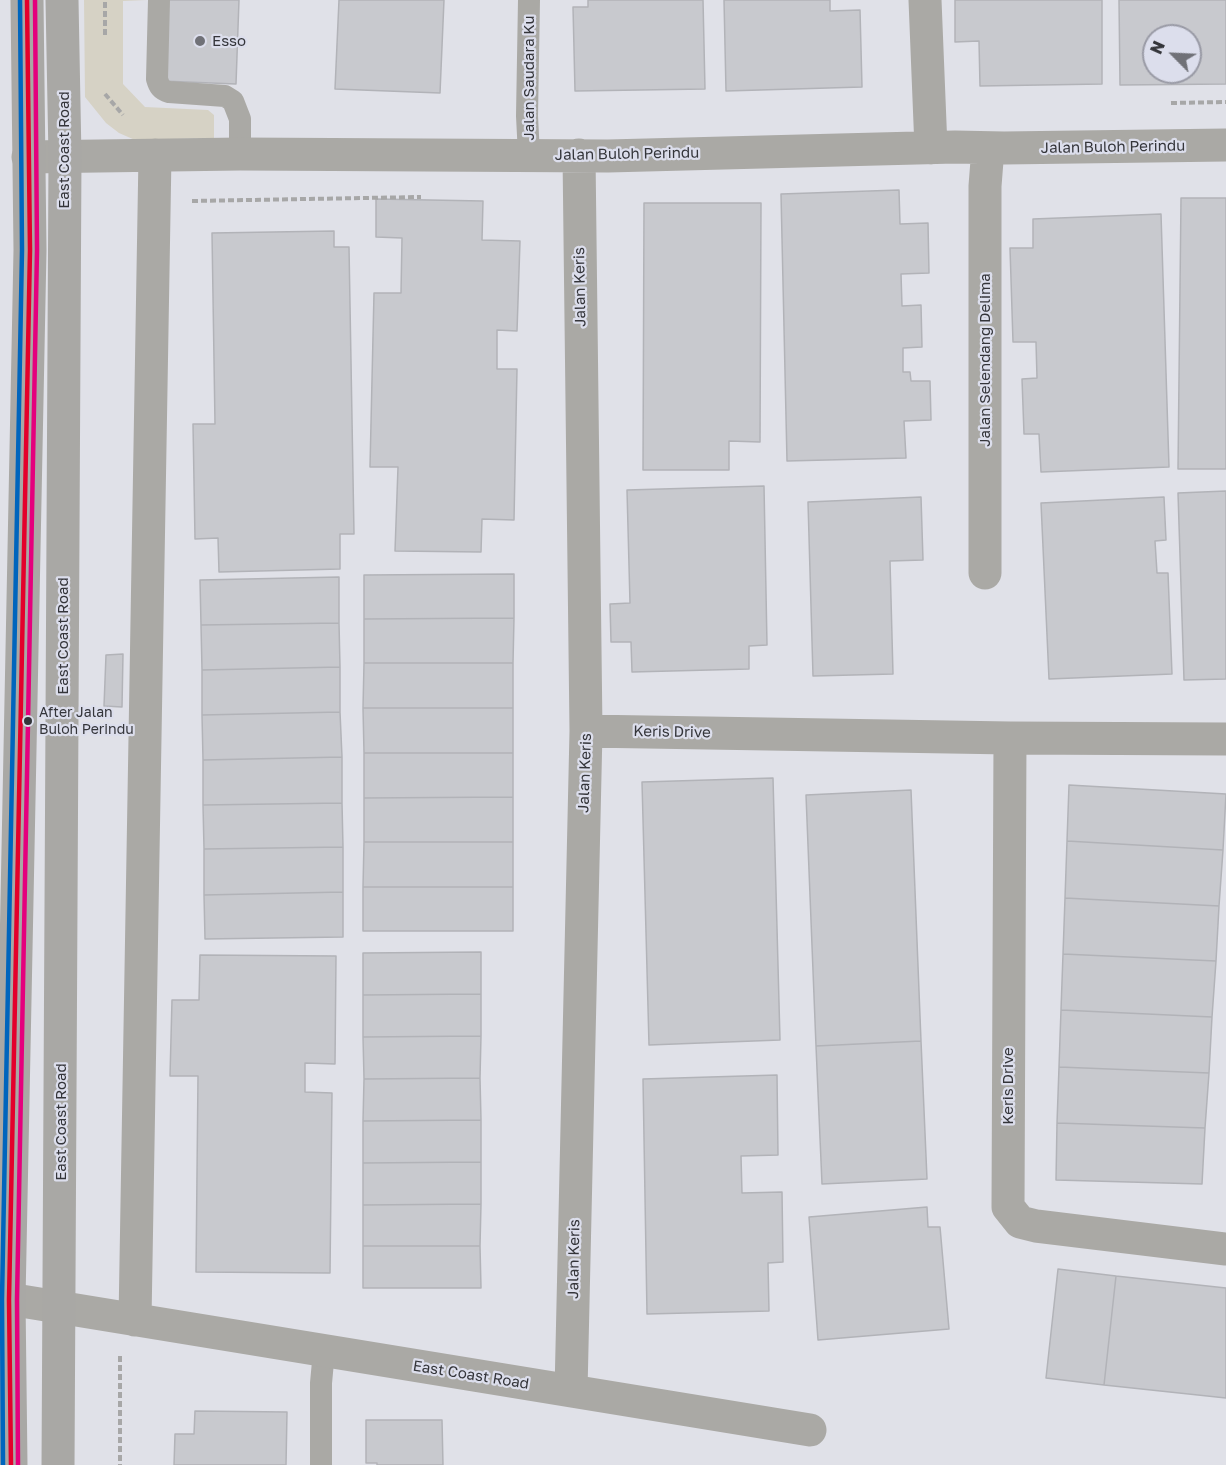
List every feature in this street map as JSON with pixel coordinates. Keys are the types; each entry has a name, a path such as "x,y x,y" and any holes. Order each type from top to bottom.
{"main road":[{"path":"11,1465 9,1299 30,261 27,0"},
{"name":"East Coast Road","path":"58,1465 65,157 62,0"}],"street":[{"path":"925,0 931,148"},
{"name":"Jalan Buloh Perindu","path":"28,157 240,154 579,155 1226,145"},
{"name":"Jalan Selendang Delima","path":"985,573 985,186 988,148"},
{"path":"135,1320 154,155"},
{"name":"Jalan Keris","path":"571,1391 586,731 579,155"},
{"name":"Keris Drive","path":"586,731 1226,739"},
{"name":"Keris Drive","path":"1010,738 1008,1208 1020,1222 1036,1226 1226,1249"},
{"name":"East Coast Road","path":"9,1299 810,1430"}],"lane":[{"path":"159,0 157,79 159,85 163,91 225,96 233,101 240,119 240,154"},
{"name":"Jalan Saudara Ku","path":"529,0 527,116 529,155"},
{"path":"321,1465 321,1383 324,1351"}],"path":[{"path":"105,0 105,36"},
{"path":"105,83 105,95 124,116"},
{"path":"120,1351 120,1465"}],"shaded area":[{"path":"84,0 147,0 123,1 123,84 145,107 208,110 214,115 214,138 135,140 119,133 106,123 85,97"}],"building":[{"name":"Esso","path":"164,0 239,0 236,84 162,81"},
{"path":"339,0 444,0 440,93 335,89"},
{"path":"588,0 703,0 705,89 575,91 573,7 588,7"},
{"path":"724,0 830,0 830,11 860,10 862,87 726,91"},
{"path":"955,0 1102,0 1102,84 980,86 979,41 955,42"},
{"path":"1119,0 1226,0 1226,84 1120,85"},
{"path":"899,190 900,224 928,223 929,273 901,274 902,306 921,305 922,347 903,348 903,372 910,372 911,381 930,381 931,420 904,421 906,458 787,461 781,194"},
{"path":"1181,198 1226,198 1226,469 1178,469"},
{"path":"376,199 483,201 482,240 520,241 517,331 497,330 497,369 517,369 514,520 482,519 481,552 395,551 398,467 370,467 374,293 401,293 402,238 376,237"},
{"path":"644,203 761,203 760,442 729,441 729,470 643,470"},
{"path":"1161,214 1169,467 1041,472 1039,434 1024,434 1022,379 1037,378 1036,342 1013,342 1010,248 1033,248 1033,219"},
{"path":"334,231 334,247 349,247 354,534 340,534 340,569 219,572 218,538 195,539 193,424 215,424 212,233"},
{"path":"764,486 767,645 749,646 749,669 632,672 631,642 611,642 610,604 630,603 627,490"},
{"path":"1226,491 1226,679 1184,680 1178,493"},
{"path":"921,497 923,560 890,561 893,674 813,676 808,502"},
{"path":"1164,497 1166,540 1155,541 1157,573 1168,573 1172,674 1049,679 1041,503"},
{"path":"514,574 514,618 364,619 364,575"},
{"path":"339,577 339,623 201,625 200,580"},
{"path":"514,618 513,663 364,663 364,619"},
{"path":"339,623 340,667 202,670 201,625"},
{"path":"123,654 122,707 104,706 106,655"},
{"path":"364,663 513,663 513,708 363,708"},
{"path":"340,667 340,712 202,715 202,670"},
{"path":"363,708 513,708 513,753 364,753"},
{"path":"340,712 342,757 203,760 202,715"},
{"path":"364,753 513,753 513,797 364,798"},
{"path":"342,757 342,803 203,805 203,760"},
{"path":"773,778 780,1040 649,1045 642,782"},
{"path":"1069,785 1226,794 1223,850 1067,841"},
{"path":"911,790 921,1041 816,1046 806,795"},
{"path":"513,797 513,842 364,842 364,798"},
{"path":"342,803 343,847 204,849 203,805"},
{"path":"1067,841 1223,850 1219,906 1065,898"},
{"path":"364,842 513,842 513,887 363,887"},
{"path":"343,847 343,892 204,895 204,849"},
{"path":"363,887 513,887 513,931 363,931"},
{"path":"343,892 343,937 205,939 204,895"},
{"path":"1065,898 1219,906 1216,961 1063,954"},
{"path":"481,952 481,994 363,995 363,953"},
{"path":"1063,954 1216,961 1212,1017 1061,1010"},
{"path":"200,955 336,956 335,1064 305,1063 305,1092 332,1093 330,1273 196,1272 198,1076 170,1076 172,1000 199,1000"},
{"path":"481,994 481,1036 363,1037 363,995"},
{"path":"1061,1010 1212,1017 1209,1073 1059,1067"},
{"path":"481,1036 480,1078 364,1079 363,1037"},
{"path":"921,1041 927,1179 822,1184 816,1046"},
{"path":"1059,1067 1209,1073 1205,1128 1057,1123"},
{"path":"777,1075 778,1155 741,1156 742,1193 782,1192 783,1262 768,1263 769,1311 647,1314 643,1079"},
{"path":"480,1078 481,1120 363,1121 364,1079"},
{"path":"481,1120 481,1162 363,1163 363,1121"},
{"path":"1057,1123 1205,1128 1202,1184 1056,1180"},
{"path":"481,1162 481,1204 363,1205 363,1163"},
{"path":"481,1204 480,1246 363,1246 363,1205"},
{"path":"927,1207 928,1227 940,1227 949,1329 818,1340 809,1217"},
{"path":"363,1246 480,1246 481,1288 363,1288"},
{"path":"1058,1269 1116,1276 1104,1385 1046,1378"},
{"path":"1116,1276 1226,1288 1226,1398 1104,1385"},
{"path":"195,1411 287,1412 286,1465 174,1465 175,1434 194,1434"},
{"path":"366,1420 442,1420 443,1465 366,1463"}],"transit line":[{"path":"3,1465 2,1299 22,250 20,0"},
{"path":"11,1465 9,1299 30,250 27,0"},
{"path":"18,1465 17,1299 37,250 35,0"}],"place":[{"name":"Esso","path":"200,41"},
{"name":"After Jalan Buloh Perindu","path":"28,721"}]}
